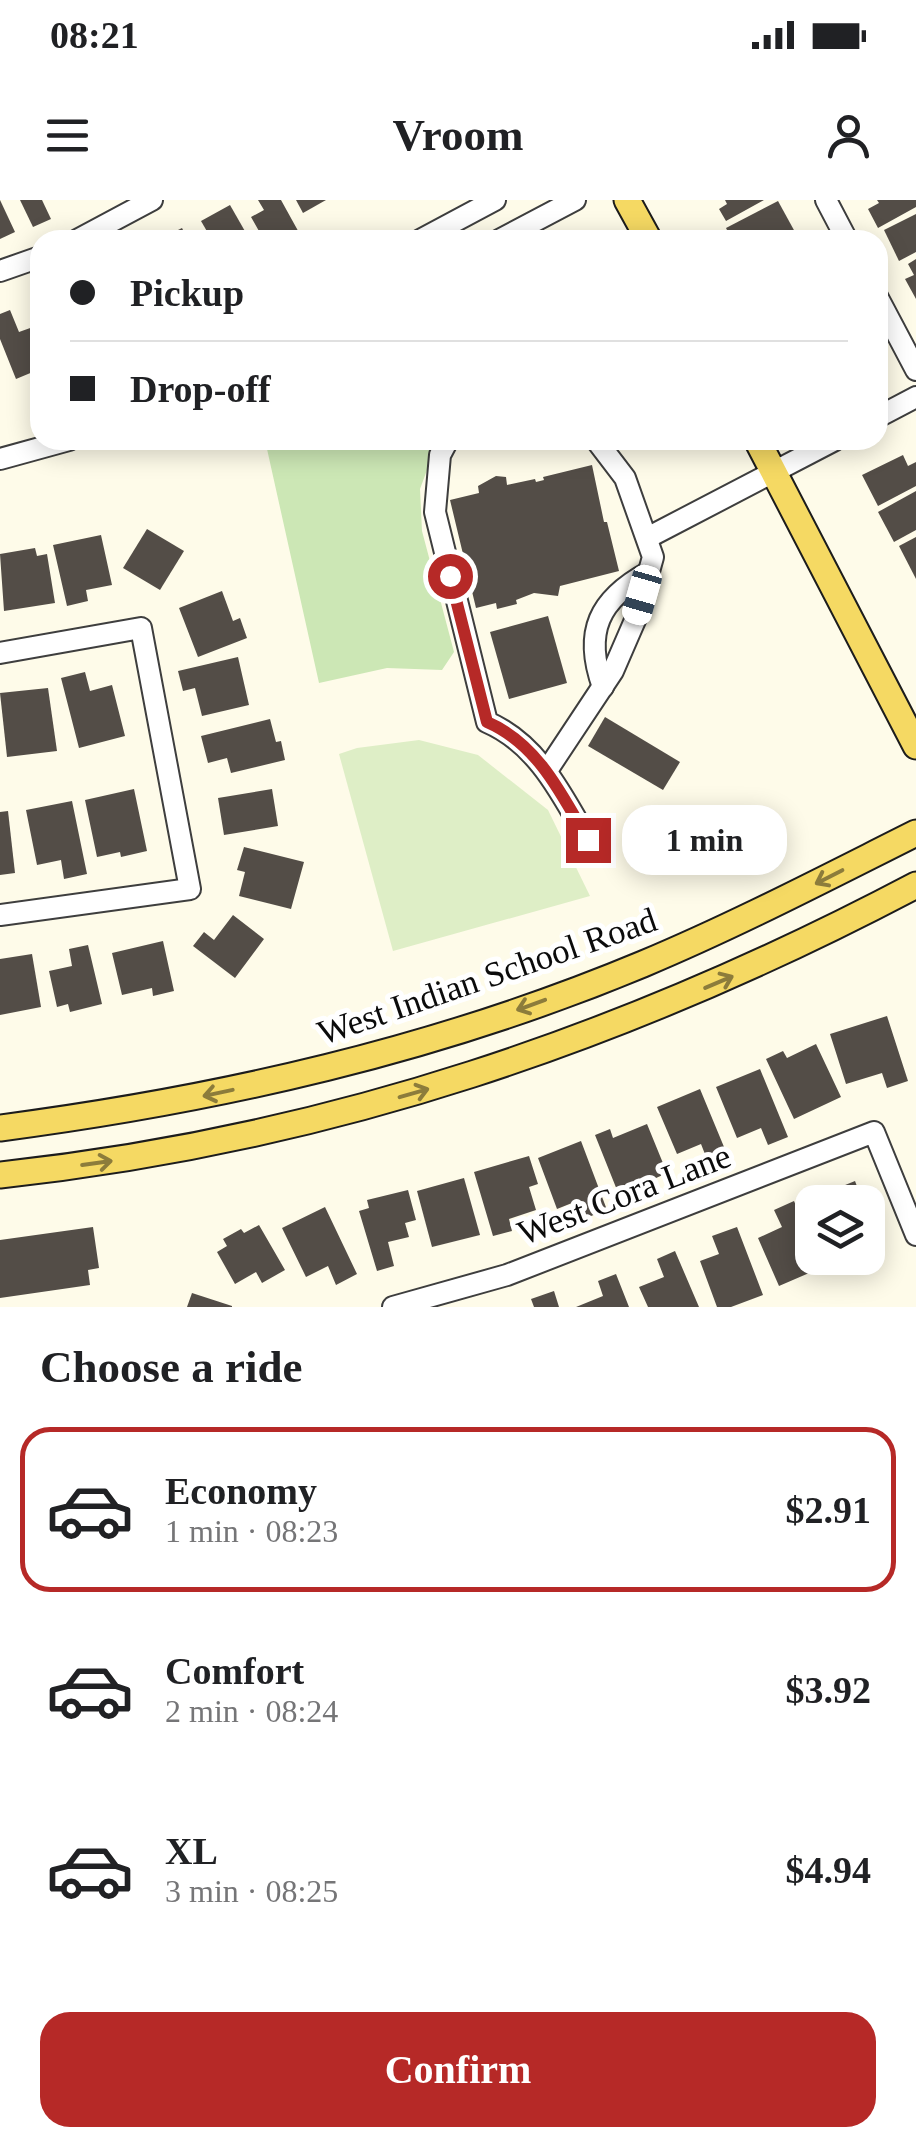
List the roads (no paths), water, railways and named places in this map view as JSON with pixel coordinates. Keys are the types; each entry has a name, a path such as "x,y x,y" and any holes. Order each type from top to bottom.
{"main road":[{"path":"627,200 644,230"},
{"path":"762,450 916,746"},
{"name":"West Indian School Road","path":"0,1128 96,1116 215,1094 370,1058 456,1031 641,964 798,892 916,832"},
{"path":"0,1176 202,1144 322,1118 443,1084 599,1032 719,983 916,885"}],"street":[{"path":"96,230 152,200"},
{"path":"439,230 495,200"},
{"path":"518,230 574,200"},
{"path":"826,200 842,230"},
{"path":"0,272 30,261"},
{"path":"888,317 916,370"},
{"path":"888,411 916,396"},
{"path":"0,459 33,450"},
{"path":"442,450 435,512 487,722 548,769 588,840"},
{"path":"548,769 613,671 636,618 653,557 624,478 603,450"},
{"path":"647,538 817,450"},
{"path":"603,687 594,650 601,613 612,596 649,572"},
{"path":"0,653 141,628 190,889 0,915"},
{"name":"West Cora Lane","path":"393,1307 506,1274 874,1132 916,1235"}]}
